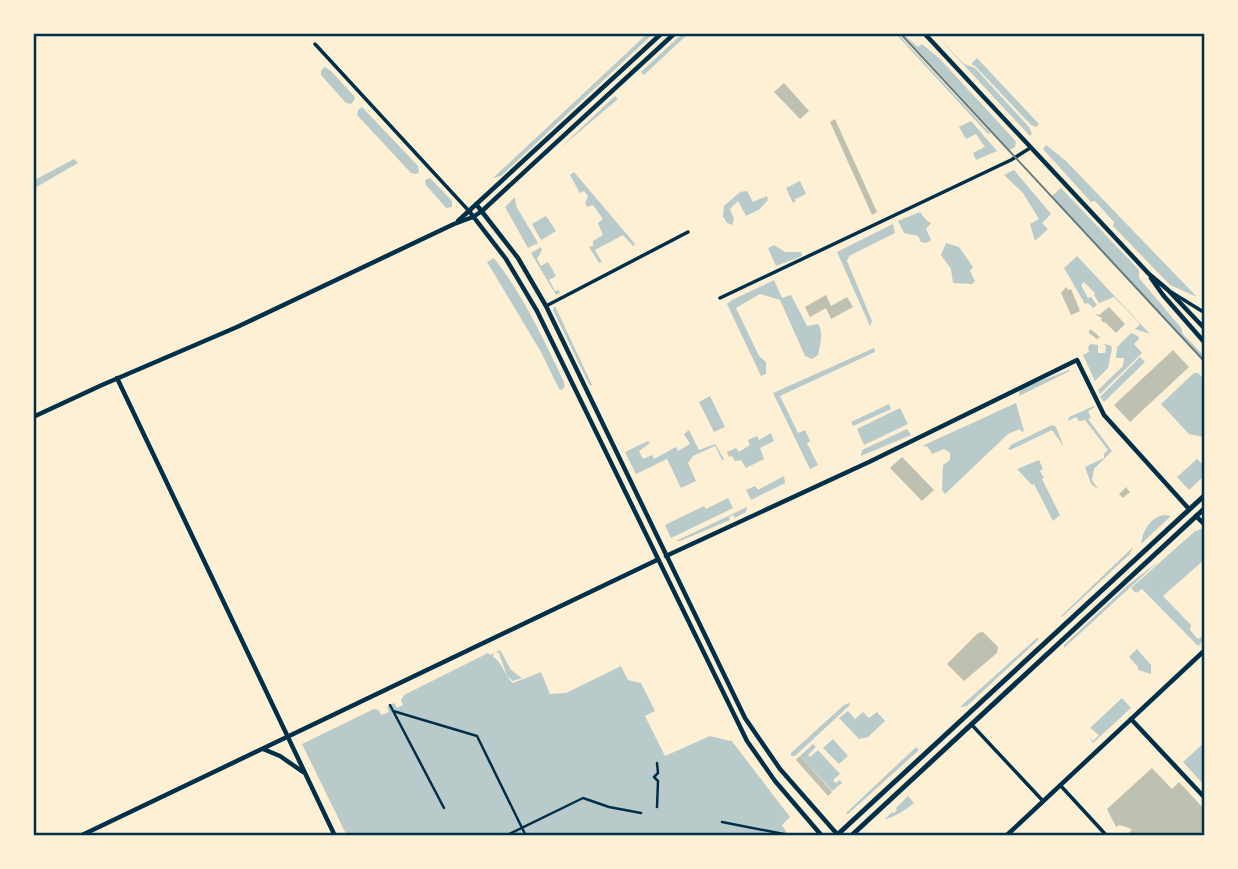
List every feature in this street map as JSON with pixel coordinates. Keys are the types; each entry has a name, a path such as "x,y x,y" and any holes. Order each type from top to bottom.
{"main road":[{"path":"454,223 662,33"},
{"path":"33,417 237,327 454,223 473,217 675,33"},
{"path":"924,33 1149,275 1205,343"},
{"path":"476,204 518,258 546,306 704,635 760,743 837,835 1205,495"},
{"path":"469,211 506,259 537,311 747,741 775,781 821,836"},
{"path":"1149,275 1168,290 1205,329"},
{"path":"80,836 657,560 869,462 1077,360 1104,415 1205,525"},
{"path":"117,378 335,836"},
{"path":"851,836 1205,508"},
{"path":"1006,836 1205,650"},
{"path":"964,717 971,724"},
{"path":"1131,719 1205,798"},
{"path":"262,748 280,755 306,774"}],"street":[{"path":"315,44 469,211"},
{"path":"720,298 1011,160 1030,148"},
{"path":"463,204 476,204"},
{"path":"546,306 688,232"},
{"path":"1168,290 1205,313"},
{"path":"390,705 444,808"},
{"path":"393,711 477,736 526,836"},
{"path":"971,724 1043,801"},
{"path":"657,763 658,773 654,777 658,781 657,807"},
{"path":"1060,785 1107,836"},
{"path":"505,836 583,798 609,807 642,813"},
{"path":"722,822 789,835"}],"shaded area":[{"path":"648,33 654,33 501,176 493,178"},
{"path":"683,33 689,33 644,75 641,72"},
{"path":"897,33 990,133 988,134"},
{"path":"902,33 918,47 922,44 939,58 1011,136 1016,142 1015,147 1010,150"},
{"path":"934,33 964,64 975,68 1029,127 1032,134 1030,136"},
{"path":"977,58 1039,124 1036,127 971,64"},
{"path":"324,67 354,96 351,104 346,103 321,75"},
{"path":"615,96 618,99 559,149"},
{"path":"362,107 418,166 419,172 411,173 357,115"},
{"path":"971,121 997,151 976,160 973,153 985,147 976,134 966,139 959,127"},
{"path":"1046,145 1066,161 1197,297 1170,285 1113,226 1114,222 1095,201 1091,202 1043,149"},
{"path":"74,159 78,163 33,189 33,181"},
{"path":"1014,170 1051,214 1042,223 1048,229 1035,241 1030,224 1039,219 1023,193 1004,175"},
{"path":"574,172 635,244 633,246 623,235 595,250 602,262 599,263 589,247 603,235 598,223 603,219 593,205 587,207 585,203 588,196 584,191 580,193 570,175"},
{"path":"430,178 452,201 452,207 446,208 426,185 425,180"},
{"path":"800,181 806,194 795,199 793,203 786,188"},
{"path":"1061,188 1139,270 1139,278 1182,329 1182,333 1205,357 1205,363 1051,197"},
{"path":"747,191 753,202 767,196 768,200 760,209 746,216 738,201 730,209 734,219 732,225 727,223 723,217 724,206 740,192"},
{"path":"515,197 516,206 538,243 528,248 505,207"},
{"path":"920,212 931,223 926,229 931,240 926,243 921,242 918,236 904,233 898,221"},
{"path":"546,216 556,231 541,240 532,224"},
{"path":"893,224 895,233 849,256 847,261 872,321 870,326 837,252"},
{"path":"946,243 959,247 973,267 970,271 975,281 972,284 953,283 951,269 941,255"},
{"path":"774,245 785,252 801,252 802,256 776,266 768,248"},
{"path":"541,247 537,259 541,266 548,262 556,276 549,280 555,291 559,290 560,293 556,295 531,253"},
{"path":"1077,256 1150,334 1135,329 1140,324 1114,297 1099,303 1095,293 1084,282 1081,285 1088,298 1091,297 1097,305 1093,308 1088,303 1085,304 1064,268"},
{"path":"494,258 540,333 563,380 565,386 562,390 487,262"},
{"path":"774,280 782,298 791,295 807,326 818,324 821,331 820,343 818,355 812,359 805,356 780,300 760,294 736,308 759,356 766,362 766,374 761,376 727,304"},
{"path":"555,306 592,385 590,386 553,310"},
{"path":"1131,333 1138,336 1139,339 1134,344 1142,353 1100,394 1098,390 1123,366 1124,358 1116,358 1117,347"},
{"path":"1091,344 1098,345 1098,353 1105,353 1106,346 1103,344 1112,348 1108,368 1095,381 1083,355 1089,352 1088,347"},
{"path":"874,348 875,352 780,396 798,433 805,430 810,441 807,443 818,465 810,469 773,393"},
{"path":"1140,357 1145,362 1104,402 1100,397"},
{"path":"1070,371 1019,396 1020,389"},
{"path":"1194,373 1198,373 1205,380 1203,437 1189,434 1161,404"},
{"path":"710,396 725,427 714,432 699,402"},
{"path":"1016,403 1024,431 1020,429 1008,434 945,494 942,490 943,465 950,460 950,453 944,449 932,454 928,447 922,446"},
{"path":"889,404 891,409 853,426 851,422"},
{"path":"1094,406 1088,411 1091,418 1088,419 1112,451 1094,469 1092,480 1098,489 1091,484 1085,467 1104,458 1108,450 1085,420 1079,421 1076,417 1068,421 1069,417"},
{"path":"900,408 908,424 864,445 857,429"},
{"path":"1052,425 1056,427 1064,447 1052,430 1008,449 1011,445"},
{"path":"907,429 911,435 861,456 862,450"},
{"path":"689,430 699,450 715,444 724,459 722,460 715,446 693,456 688,463 696,481 681,488 667,459 636,474 625,452 648,441 650,443 639,451 643,459 652,455 654,459 676,447 678,451 690,444 684,434"},
{"path":"771,433 774,441 760,448 764,459 746,468 741,460 735,461 732,456 729,457 727,452 736,448 739,452 750,445 748,440 757,436 759,440"},
{"path":"1197,459 1201,463 1205,460 1205,475 1189,490 1177,477"},
{"path":"1039,460 1043,469 1040,471 1044,478 1042,479 1060,515 1053,521 1034,484 1017,469"},
{"path":"784,476 785,483 751,500 746,490 755,486 758,490"},
{"path":"728,498 733,508 671,538 665,525 704,506 706,509"},
{"path":"747,507 746,512 735,518 733,515 729,517 730,520 676,541"},
{"path":"1163,515 1171,516 1141,544 1148,526"},
{"path":"1203,528 1205,559 1163,596 1191,625 1190,630 1198,639 1201,637 1204,640 1198,646 1142,589 1136,593 1131,588 1194,532"},
{"path":"1133,547 1130,554 1060,617"},
{"path":"1159,561 1064,648 1064,645 1128,585"},
{"path":"1038,637 1038,640 967,706 960,707"},
{"path":"1137,649 1151,665 1151,674 1138,670 1129,657"},
{"path":"500,650 511,670 522,678 513,681 507,676 499,653 496,652"},
{"path":"488,653 494,653 493,657 513,683 541,672 550,694 566,693 621,666 628,680 641,683 655,711 645,716 665,756 710,736 731,740 790,817 782,825 789,836 347,836 302,744 374,709 379,710 381,715 389,712 387,707 394,703 397,708 403,705 401,700 404,695"},
{"path":"1122,698 1131,708 1093,743 1088,735 1093,741 1099,735 1090,728"},
{"path":"849,703 850,705 795,756 791,756 791,753"},
{"path":"848,711 855,719 863,712 869,718 877,712 885,721 868,737 859,739 839,718"},
{"path":"833,739 848,756 839,764 823,748"},
{"path":"1205,742 1205,786 1183,762"},
{"path":"813,744 816,747 808,755 810,757 818,750 840,774 833,780 836,783 840,780 842,783 832,791 800,756"},
{"path":"916,747 919,750 846,813"},
{"path":"908,796 914,803 885,819 897,810"}],"building":[{"path":"784,83 809,111 800,119 774,92"},
{"path":"835,119 877,212 872,215 830,122"},
{"path":"1066,287 1071,289 1080,311 1071,315 1061,293"},
{"path":"826,295 831,306 847,297 853,307 831,319 826,308 810,317 805,307"},
{"path":"1109,307 1125,324 1116,333 1102,318 1094,314 1099,315"},
{"path":"1090,329 1100,337 1097,339 1089,333"},
{"path":"1173,350 1189,367 1130,422 1114,405"},
{"path":"902,457 934,490 922,501 890,468"},
{"path":"1126,487 1130,492 1123,498 1119,494"},
{"path":"983,632 998,647 997,653 964,681 947,664 978,633"},
{"path":"800,756 832,792 828,796 796,760"},
{"path":"1152,768 1172,789 1179,782 1205,810 1205,836 1125,836 1132,830 1119,825 1116,827 1107,809"}],"tram line":[{"path":"900,33 1205,362"}]}
